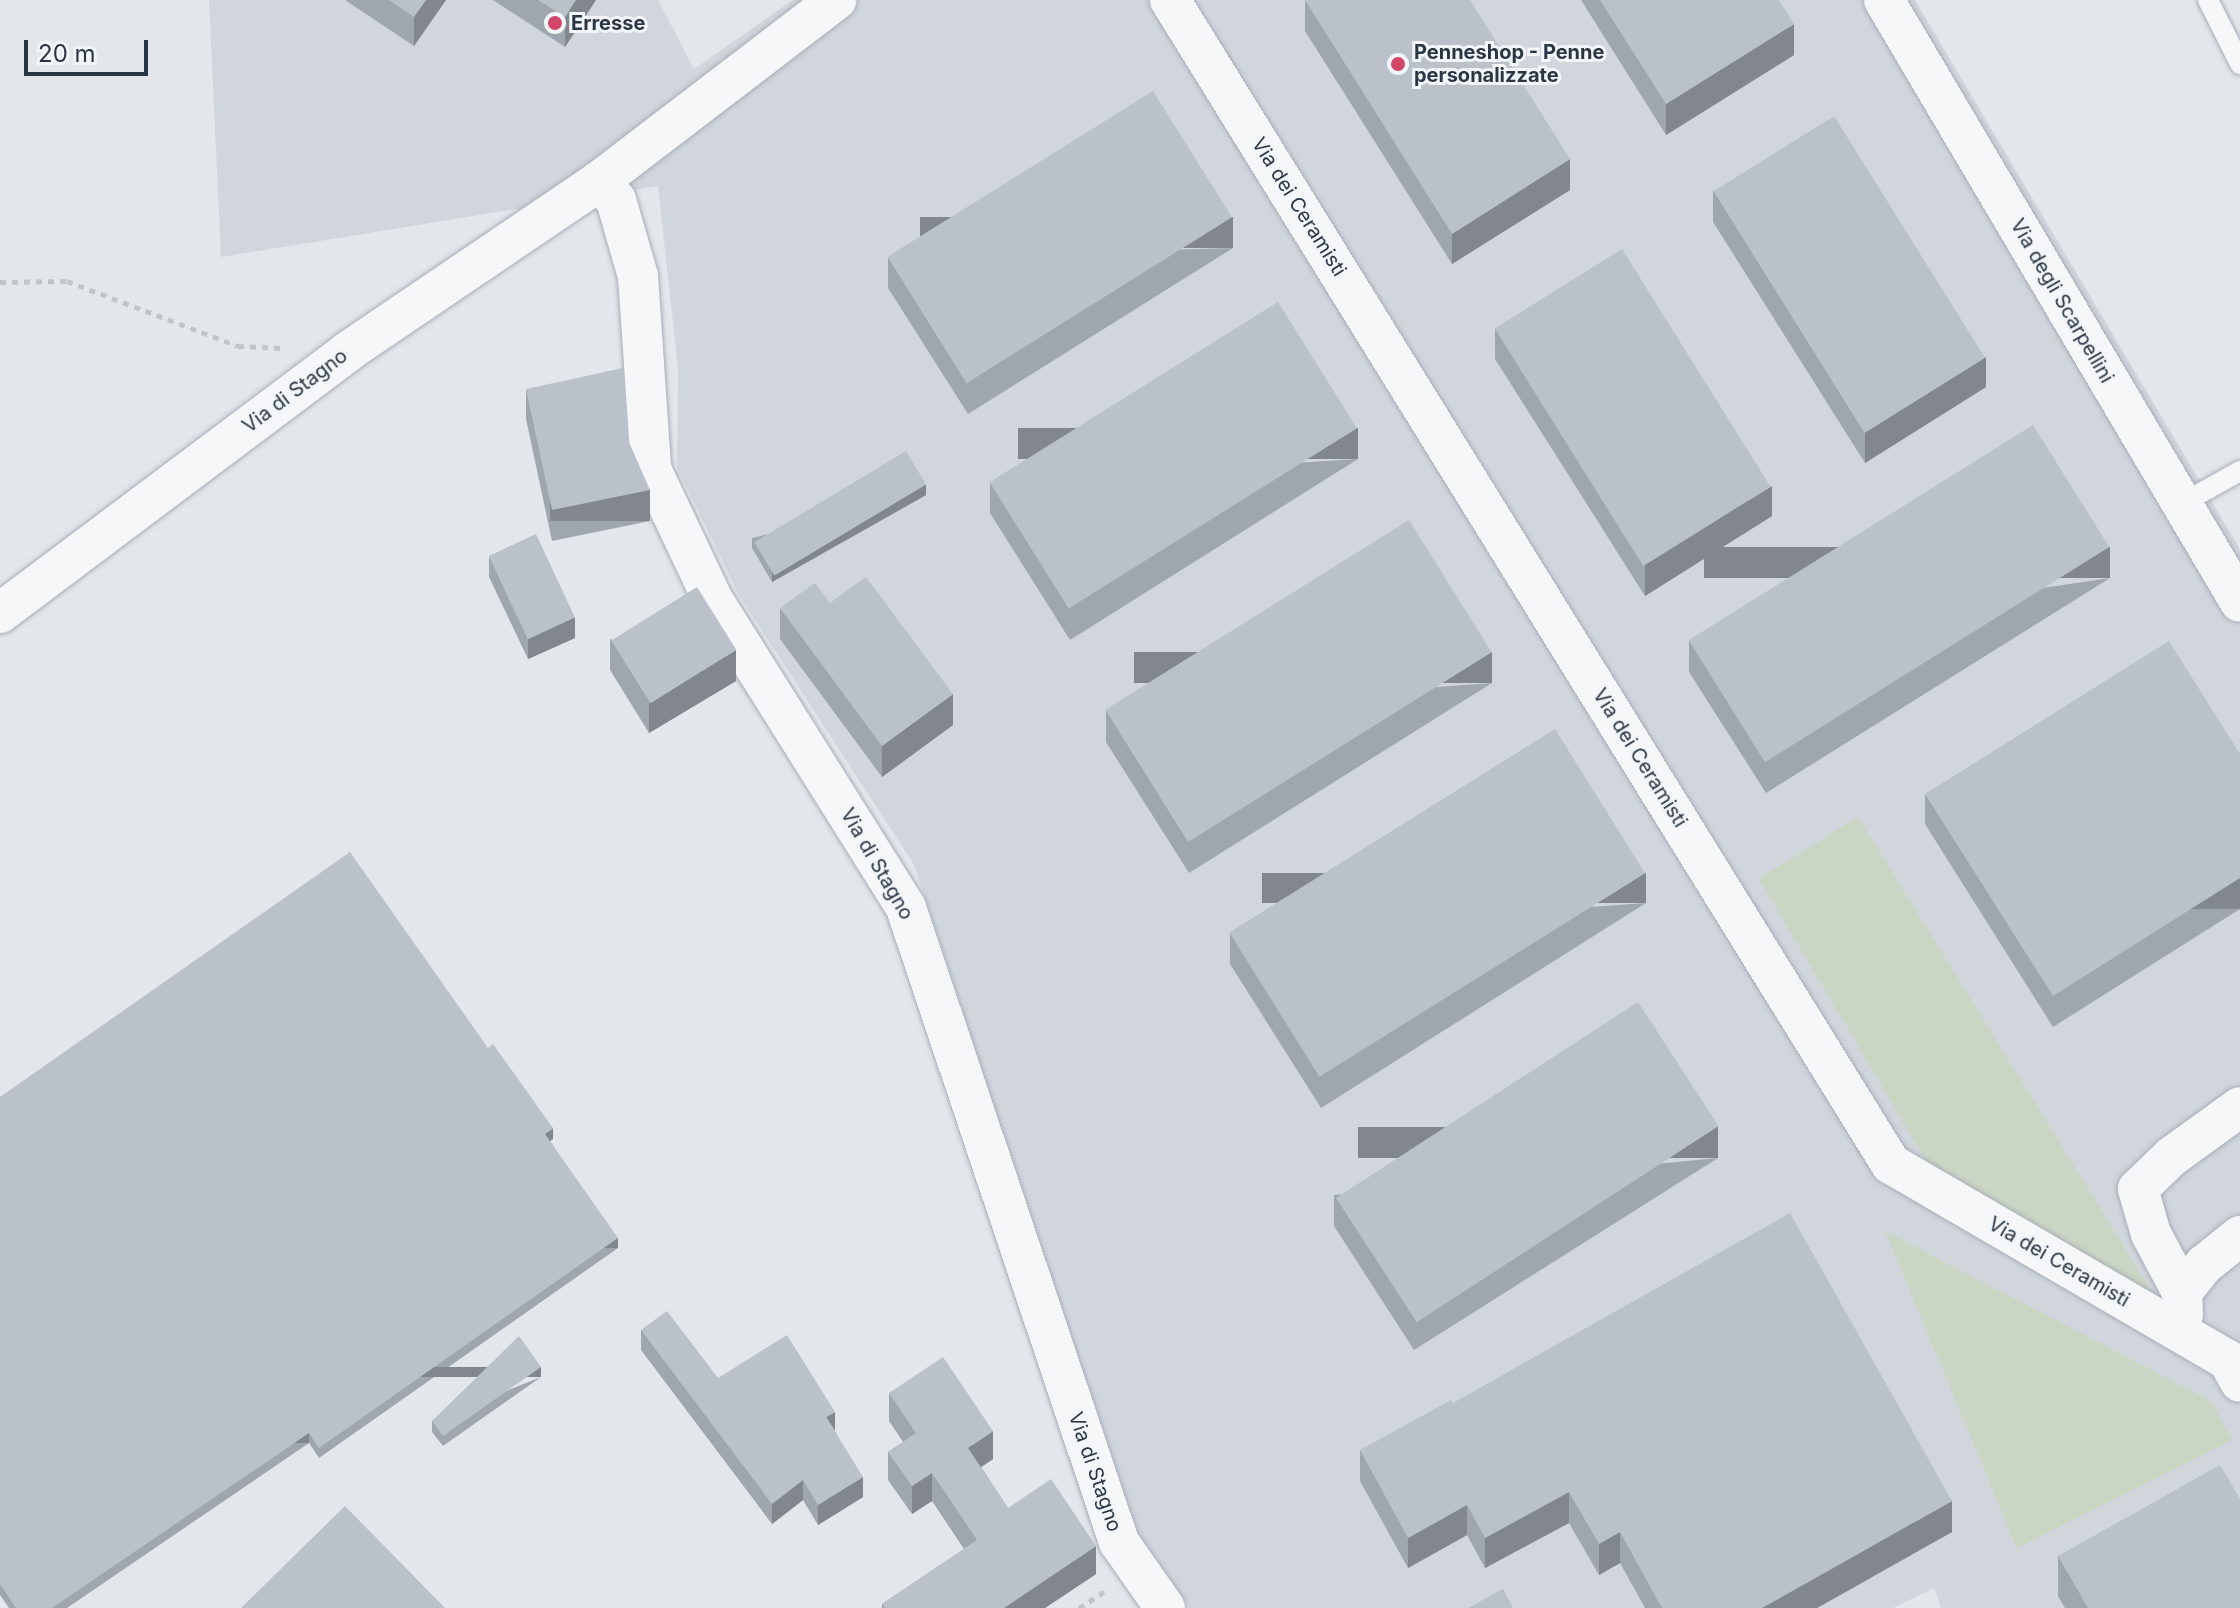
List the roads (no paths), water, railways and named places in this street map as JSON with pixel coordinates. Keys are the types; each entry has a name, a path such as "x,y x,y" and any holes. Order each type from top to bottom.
{"street":[{"name":"Via di Stagno","path":"0,613 347,352 598,182 836,0"},
{"name":"Via dei Ceramisti","path":"1170,0 1891,1164 2228,1360 2240,1382"},
{"name":"Via degli Scarpellini","path":"1884,0 2240,602"},
{"name":"Via di Stagno","path":"598,182 616,200 638,276 651,469 713,600 906,908 1119,1542 1165,1608"},
{"path":"2184,1334 2182,1292 2151,1234 2138,1189 2171,1157 2240,1107"},
{"path":"2182,1292 2205,1264 2240,1236"}],"lane":[{"path":"2208,0 2240,64"},
{"path":"2181,504 2240,471"}],"place":[{"name":"Erresse","path":"555,23"},
{"name":"Penneshop - Penne personalizzate","path":"1398,64"}]}
